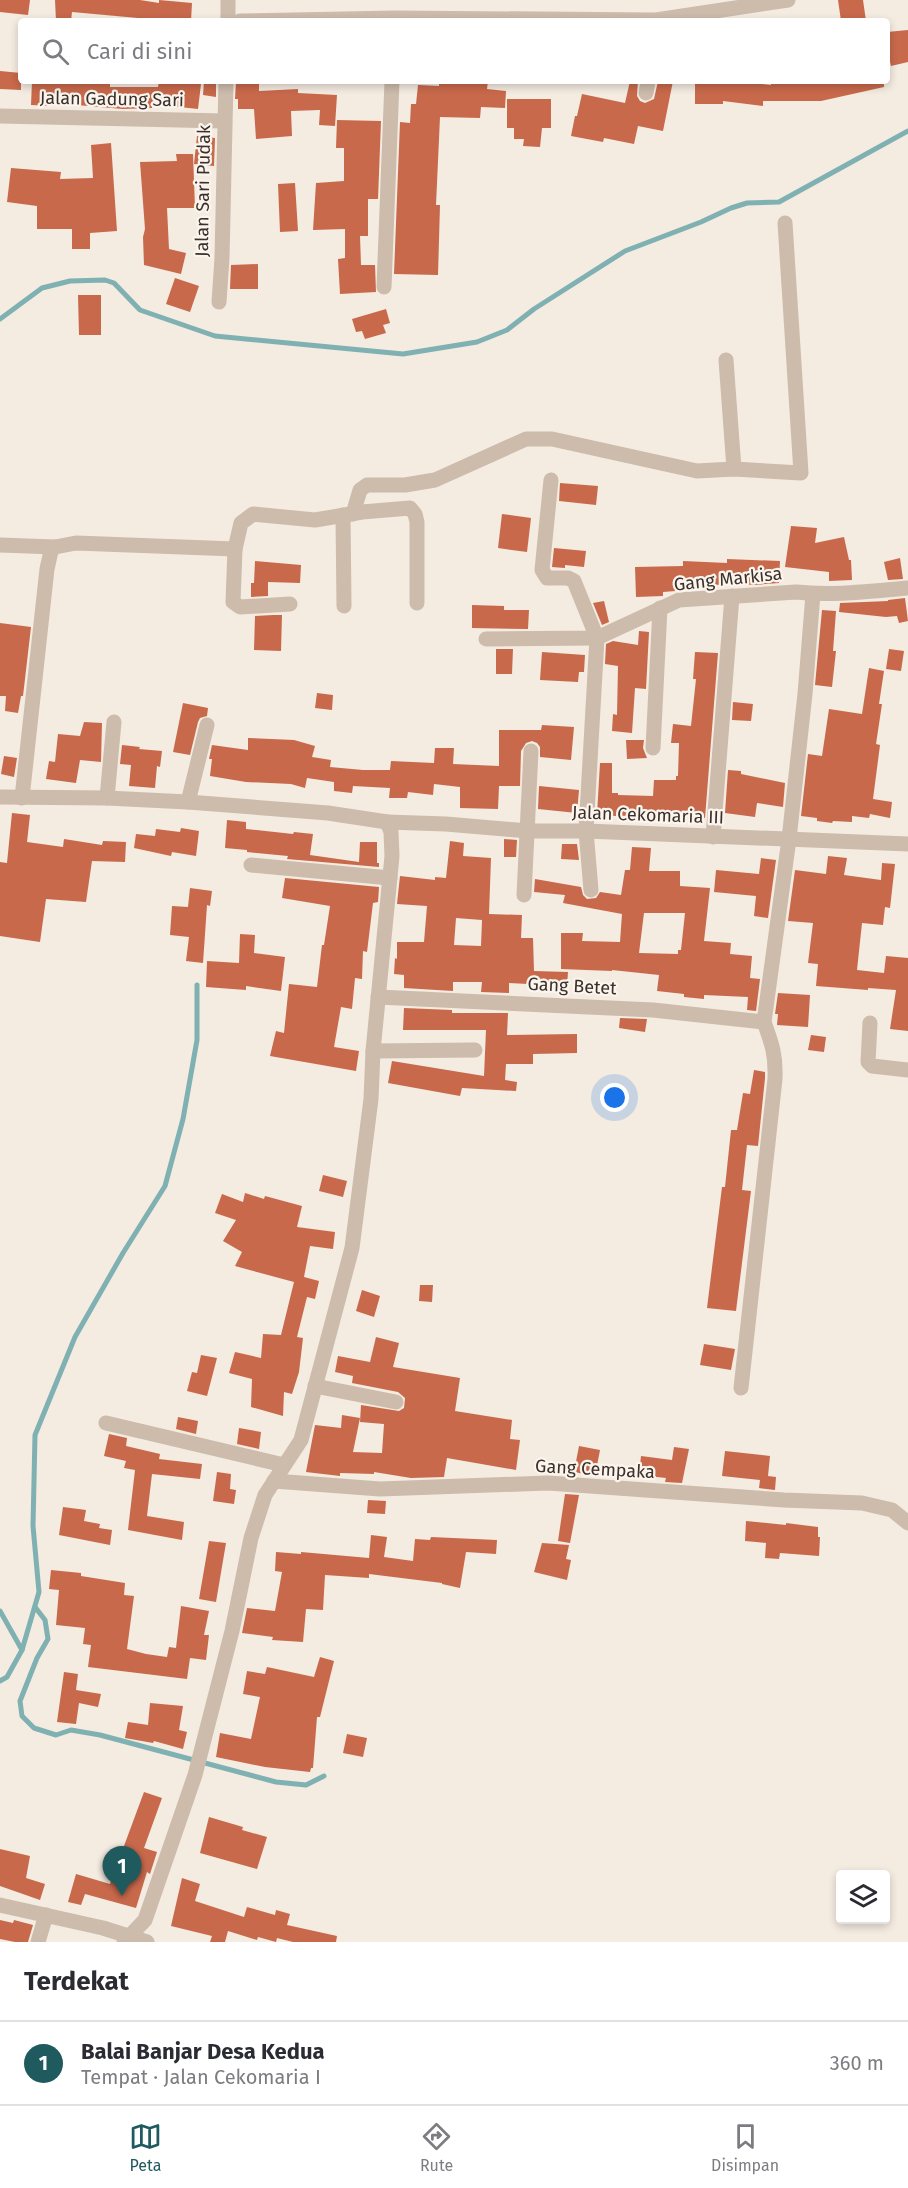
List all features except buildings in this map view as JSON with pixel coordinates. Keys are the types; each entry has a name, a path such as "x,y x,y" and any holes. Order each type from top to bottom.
{"street":[{"path":"228,0 228,18"},
{"path":"668,18 788,0"},
{"name":"Jalan Sari Pudak","path":"219,302 222,258 225,84"},
{"path":"384,286 392,84"},
{"name":"Jalan Gadung Sari","path":"0,116 224,121"},
{"path":"344,606 348,515 360,490 367,485 405,485 435,480 526,439 552,439 696,471 734,469 801,473 785,223"},
{"path":"726,360 734,469"},
{"path":"551,480 542,570 547,578 568,578 574,581 597,638 586,831 591,890"},
{"path":"290,604 240,607 233,602 235,549 241,523 253,514 315,520 412,509 417,522 417,603"},
{"path":"0,545 55,546 76,543 235,549"},
{"path":"22,798 47,569 51,551 55,546"},
{"name":"Gang Markisa","path":"486,639 597,638 679,600 796,592 813,594 908,588"},
{"path":"741,1388 775,1078 776,1058 764,1022 789,838 805,694 813,594"},
{"path":"713,837 732,596"},
{"path":"653,748 660,608"},
{"path":"107,798 114,722"},
{"path":"188,802 207,725"},
{"path":"524,895 531,750"},
{"name":"Jalan Cekomaria III","path":"0,796 188,802 328,813 387,822 528,831 586,831 908,844"},
{"path":"127,1939 145,1920 197,1768 232,1631 251,1538 265,1495 301,1440 352,1248 371,1099 373,1051 393,847 387,822"},
{"path":"250,865 390,878"},
{"name":"Gang Betet","path":"378,997 642,1010 764,1022"},
{"path":"870,1023 868,1062 872,1066 908,1070"},
{"path":"373,1051 475,1050"},
{"path":"315,1386 396,1402"},
{"path":"106,1423 284,1465"},
{"name":"Gang Cempaka","path":"274,1481 380,1489 548,1483 784,1500 862,1503 892,1510 908,1523"},
{"path":"0,1905 103,1928 127,1939 147,1942"},
{"path":"38,1942 46,1916"}],"waterway":[{"path":"0,319 42,288 70,281 105,280 114,283 140,310 215,336 403,354 477,342 507,330 534,309 625,251 731,208 747,203 779,202 908,131"},
{"path":"0,1681 7,1677 22,1650 39,1592 33,1526 35,1435 75,1337 165,1186 183,1119 197,1040 197,985"},
{"path":"35,1607 45,1620 48,1639 37,1658 20,1701 22,1716 34,1728 56,1735 71,1730 100,1735 276,1782 306,1785 324,1776"},
{"path":"0,1611 22,1650"}],"place":[{"name":"Balai Banjar Desa Kedua","path":"122,1896"}]}
